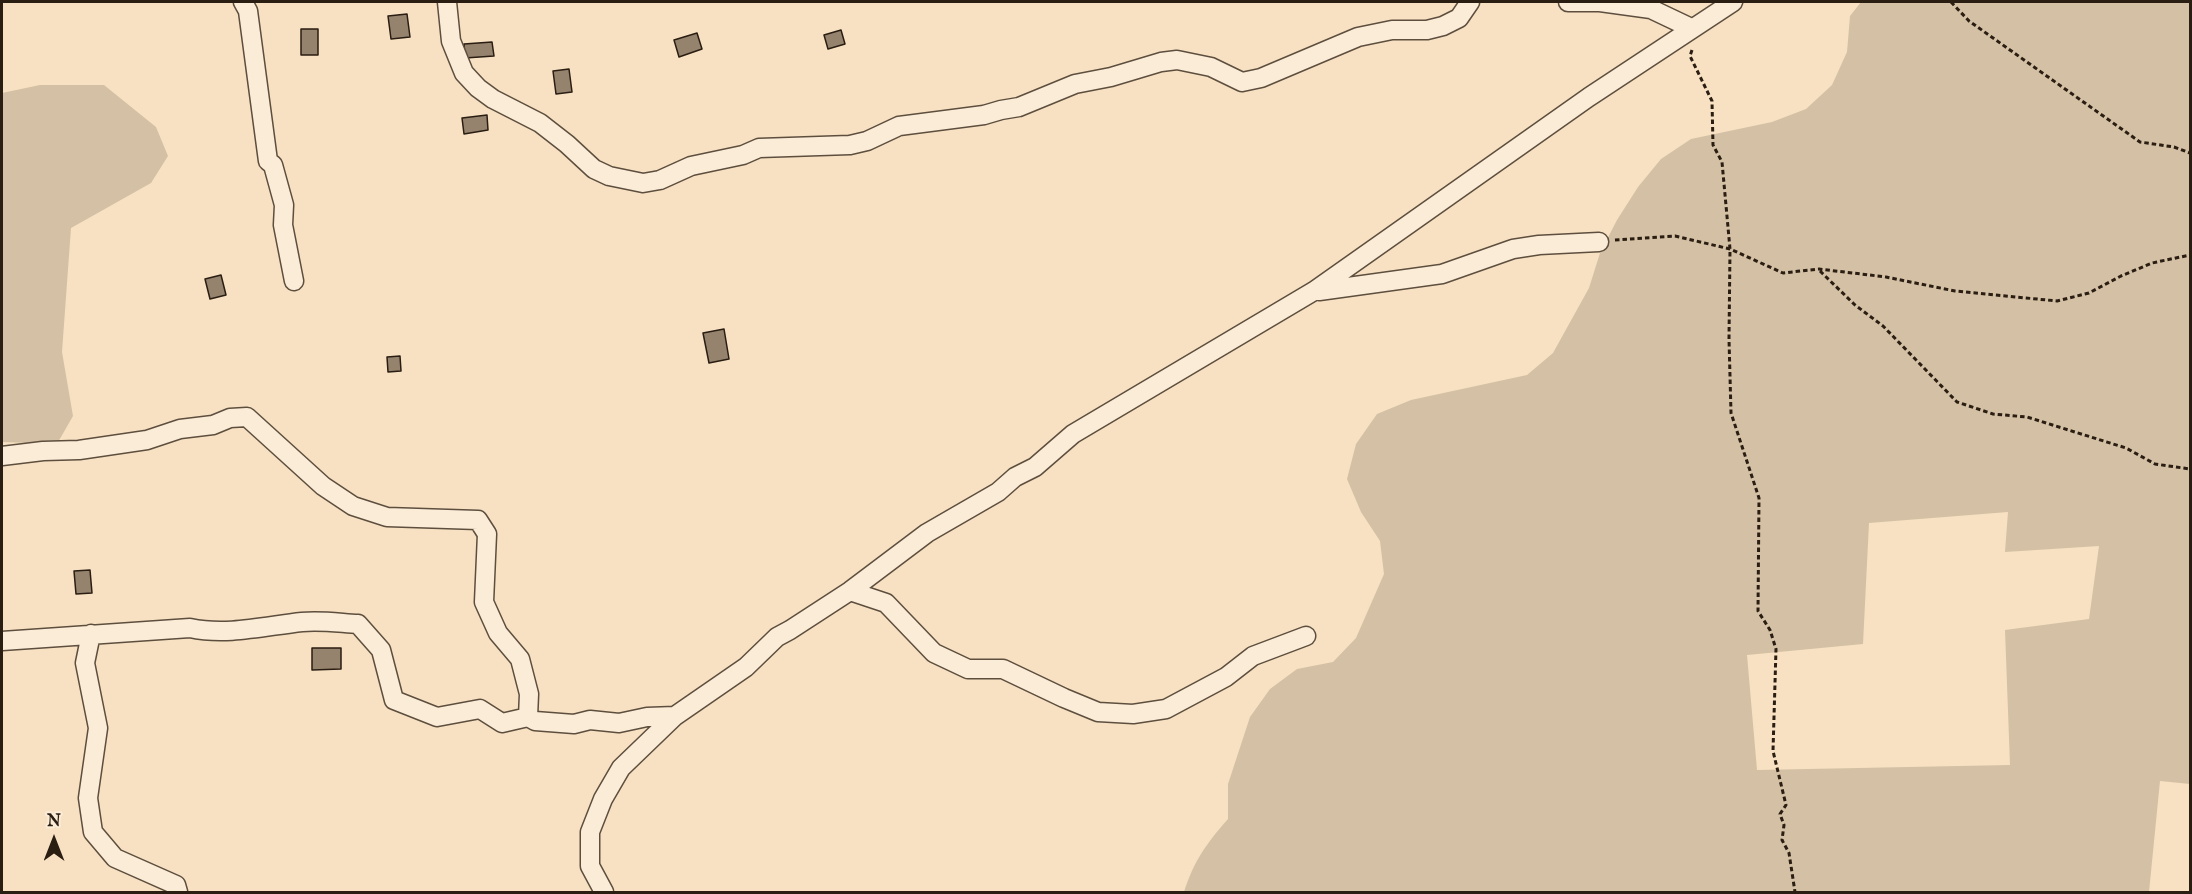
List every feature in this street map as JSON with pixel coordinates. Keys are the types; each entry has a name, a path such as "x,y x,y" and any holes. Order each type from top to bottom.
{"street":[{"path":"243,2 248,10 268,161 273,165 284,205 283,225 294,281"},
{"path":"447,2 451,41 464,73 478,88 493,99 540,123 594,169 609,176 643,183 660,180 691,166 759,148 850,145 867,141 899,126 984,115 1019,107 1075,84 1111,77 1161,62 1177,60 1211,67 1242,82 1261,78 1358,37 1392,30 1427,30 1443,26 1459,18 1470,2"},
{"path":"1568,2 1600,2 1651,9 1691,28"},
{"path":"604,892 590,866 590,832 603,799 621,768 675,716 746,667 777,637 850,591 927,533 998,492 1015,477 1035,468 1073,434 1314,291 1589,97 1733,2"},
{"path":"1314,291 1442,274 1513,249 1530,246 1599,242"},
{"path":"2,456 79,450 147,441 180,429 213,425 230,418 247,417 324,486 353,506 387,518 478,520 487,534 484,602 498,633 520,659 529,694 528,717"},
{"path":"850,591 886,603 934,653 969,669 1003,669 1098,712 1133,714 1166,709 1226,676 1253,656 1306,636"},
{"path":"2,641 190,628 205,631 247,630 304,622 358,624 381,650 394,700 437,717 480,709 502,723 528,717 535,721 574,724 590,720 619,723 647,717 675,716"},
{"path":"91,634 85,663 98,728 88,798 93,832 115,858 176,885 178,892"}],"path":[{"path":"1951,2 1969,21 2140,142 2174,147 2190,153"},
{"path":"1691,28 1694,46 1690,56 1712,101 1713,145 1722,162 1730,249 1731,413 1759,498 1758,611 1770,630 1776,649 1773,751 1786,806 1780,814 1784,825 1782,840 1789,853 1795,892"},
{"path":"1599,242 1675,236 1730,249 1783,273 1819,270 1886,277 1955,291 2057,301 2090,293 2121,276 2152,263 2190,255"},
{"path":"1819,270 1855,305 1883,326 1957,402 1993,414 2027,417 2126,448 2155,464 2190,469"}],"shaded area":[{"path":"1861,2 2190,2 2190,784 2160,781 2149,892 1184,892 1202,853 1228,819 1228,784 1250,717 1270,689 1297,669 1333,662 1356,638 1384,574 1380,541 1361,512 1347,479 1356,444 1377,414 1411,400 1527,375 1553,353 1589,288 1600,253 1617,220 1638,187 1661,159 1691,139 1772,122 1806,109 1832,85 1847,52 1850,16","holes":["2008,512 2005,552 2099,546 2089,619 2005,630 2010,765 1757,770 1747,655 1863,644 1869,523"]},
{"path":"40,85 104,85 156,127 168,156 151,183 71,228 62,352 73,416 57,444 2,442 2,93"}],"building":[{"path":"407,14 410,37 391,39 388,16"},
{"path":"301,29 318,29 318,55 301,55"},
{"path":"841,30 845,44 828,49 824,35"},
{"path":"697,33 702,49 679,57 674,40"},
{"path":"492,42 494,56 465,58 464,44"},
{"path":"569,69 572,92 556,94 553,71"},
{"path":"487,115 488,130 464,134 462,118"},
{"path":"221,275 226,295 210,299 205,279"},
{"path":"724,329 729,359 709,363 703,333"},
{"path":"400,356 401,371 388,372 387,357"},
{"path":"90,570 92,593 76,594 74,571"},
{"path":"312,648 341,648 341,669 312,670"}]}
